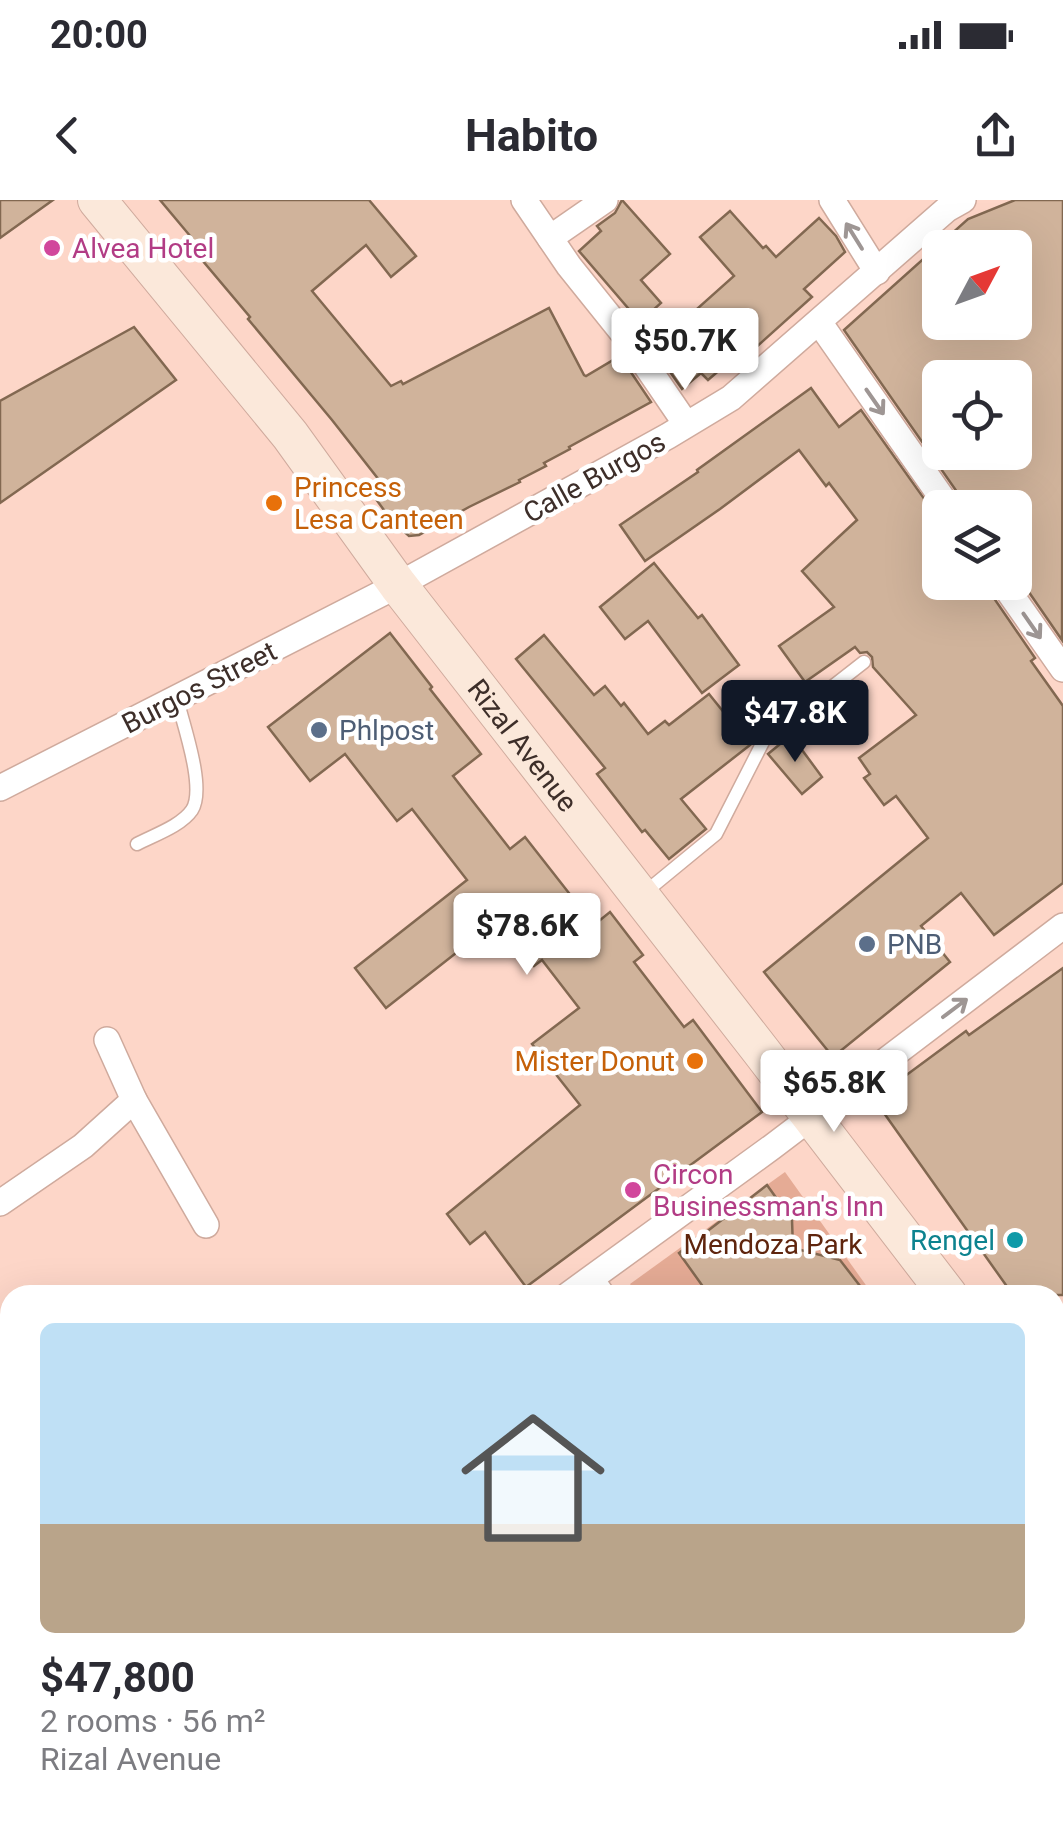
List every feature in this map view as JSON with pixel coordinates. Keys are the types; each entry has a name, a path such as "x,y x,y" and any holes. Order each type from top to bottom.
{"main road":[{"name":"Rizal Avenue","path":"96,200 290,435 398,585 940,1285"}],"street":[{"path":"524,200 686,424"},
{"path":"550,238 605,200"},
{"path":"832,200 877,272"},
{"name":"Calle Burgos","path":"398,585 731,398 963,200"},
{"path":"818,322 936,490"},
{"name":"Burgos Street","path":"0,788 398,585"},
{"path":"1015,600 1063,669"},
{"path":"603,1285 812,1117 1063,926"},
{"path":"107,1040 134,1100 206,1224"},
{"path":"0,1202 83,1146 134,1100"}],"lane":[{"path":"640,896 716,834 764,740 864,662"},
{"path":"137,844 179,821 194,806 194,773 176,699"}],"green space":[{"name":"Mendoza Park","path":"785,1172 866,1285 631,1285"}],"building":[{"path":"0,200 53,200 0,238"},
{"path":"160,200 369,200 416,256 391,277 366,245 312,291 391,386 401,381 403,384 549,308 584,375 620,356 651,402 569,447 520,482 419,535 409,536 392,521 367,487 379,480 186,241 191,237"},
{"path":"622,200 670,254 641,280 661,303 640,322 579,251 601,231 597,226 615,213"},
{"path":"1015,200 1063,200 1062,640 1032,597 1032,490 956,490 942,470 1032,470 1032,360 922,360 922,442 844,330 922,260 922,340 1032,340 1032,230 956,230 968,219"},
{"path":"730,211 776,257 819,218 845,252 804,289 812,297 743,359 738,354 708,380 701,373 682,389 663,362 672,354 676,359 714,326 698,308 734,276 700,237"},
{"path":"134,327 176,380 0,503 0,401"},
{"path":"811,388 839,427 861,410 922,496 922,600 995,600 1063,706 1063,883 994,935 961,893 921,926 950,962 833,1057 764,972 928,838 896,796 884,805 864,778 870,774 859,758 916,715 873,667 867,652 860,653 855,647 805,682 779,646 834,607 802,571 857,520 799,450 645,561 620,525"},
{"path":"654,563 698,618 702,615 739,665 702,693 648,621 625,639 600,607"},
{"path":"390,633 481,754 453,776 510,849 525,837 594,925 610,912 643,955 634,962 684,1027 693,1020 762,1112 529,1285 525,1285 485,1232 470,1244 447,1214 580,1105 532,1044 579,1008 542,960 534,966 498,920 386,1008 355,968 467,880 412,809 397,821 345,754 310,781 268,727"},
{"path":"544,635 594,695 605,686 648,734 665,721 669,725 709,694 750,745 681,799 706,829 669,859 645,830 642,832 597,774 605,768 516,659"},
{"path":"791,735 822,777 802,794 768,754"},
{"path":"1063,968 1063,1285 1006,1285 874,1099 966,1031 969,1035"},
{"path":"767,1185 792,1220 793,1248 840,1260 859,1285 702,1285 679,1253"}],"place":[{"name":"Alvea Hotel","path":"52,248"},
{"name":"Princess Lesa Canteen","path":"274,503"},
{"name":"Phlpost","path":"319,730"},
{"name":"PNB","path":"867,944"},
{"name":"Mister Donut","path":"695,1061"},
{"name":"Circon Businessman's Inn","path":"633,1190"},
{"name":"Rengel","path":"1015,1240"}]}
